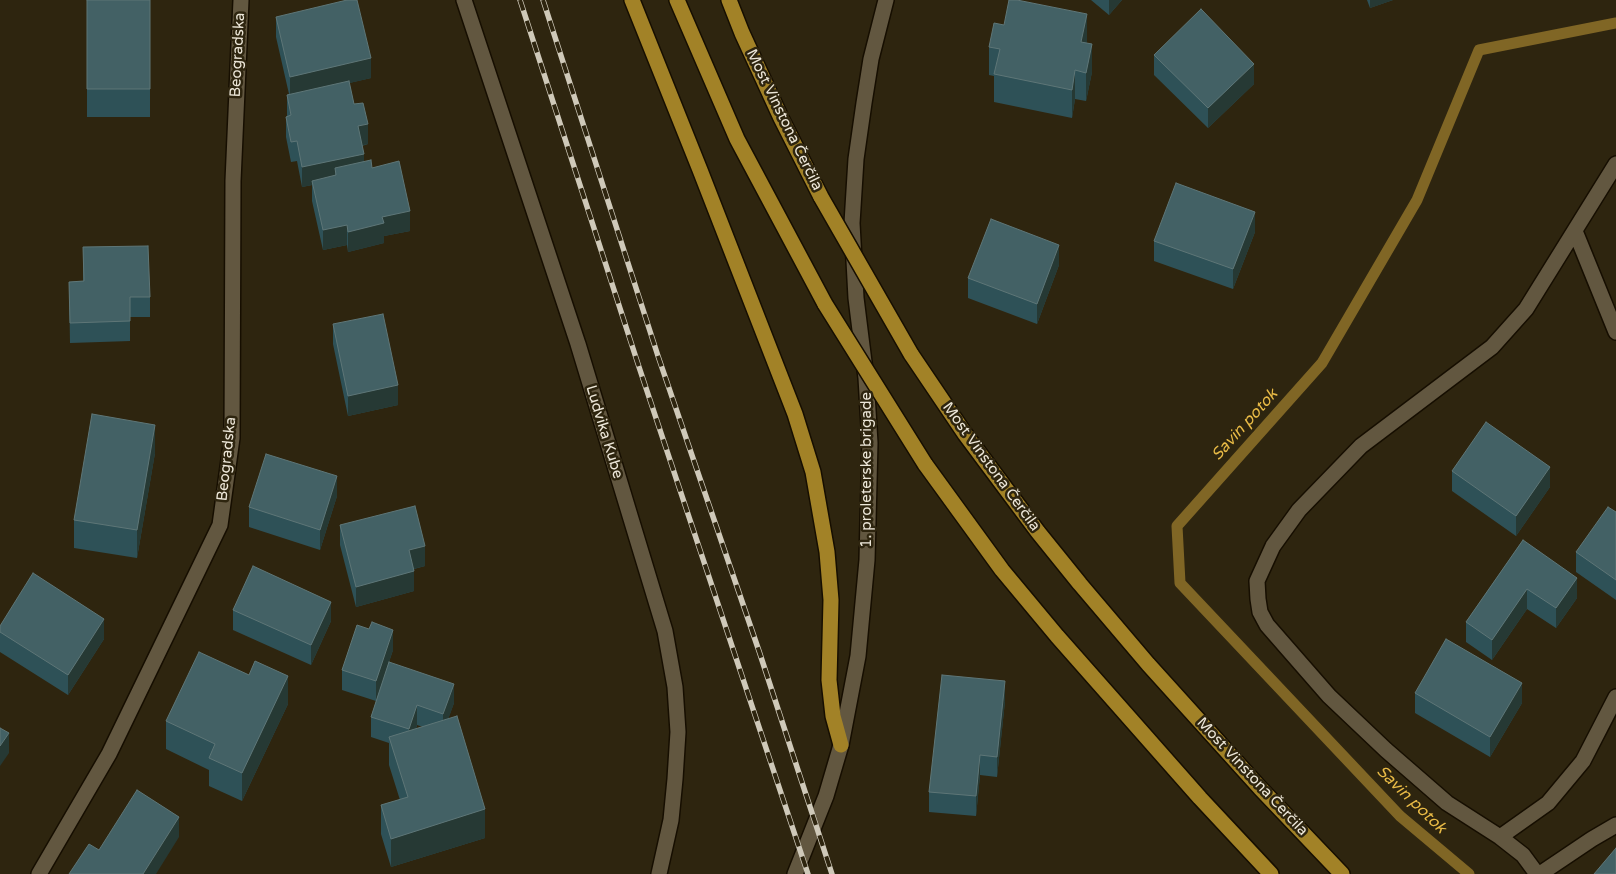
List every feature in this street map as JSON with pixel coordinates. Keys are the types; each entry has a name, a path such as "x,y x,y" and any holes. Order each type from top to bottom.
{"main road":[{"path":"632,0 795,414 813,472 827,552 831,600 830,680 833,716 841,745"},
{"path":"677,0 737,139 762,187 825,304 925,464 1002,570 1070,651 1200,798 1271,874"},
{"name":"Most Vinstona Čerčila","path":"729,0 781,118 821,197 911,354 965,434 1038,532 1148,664 1260,788 1342,874"}],"street":[{"name":"Beogradska","path":"39,874 109,754 220,525 232,438 233,181 241,0"},
{"name":"Ludvika Kube","path":"464,0 578,344 665,631 675,687 678,732 671,820 659,874"},
{"name":"1. proleterske brigade","path":"795,874 826,796 841,745 858,656 867,560 870,443 866,378 856,298 852,223 856,159 864,102 871,59 886,0"},
{"path":"1616,164 1526,309 1492,346 1361,446 1299,510 1274,546 1257,581 1260,612 1267,625 1329,696 1386,750 1447,803 1500,837 1523,855 1539,874 1616,825"},
{"path":"1575,230 1616,332"},
{"path":"1500,837 1548,803 1583,762 1616,697"}],"building":[{"path":"87,0 150,0 150,89 87,89"},
{"path":"347,0 357,0 371,58 290,77 276,17"},
{"path":"1009,0 1087,14 1081,42 1092,44 1086,73 1075,70 1072,90 994,74 1000,49 989,47 994,23 1004,25"},
{"path":"1201,9 1254,64 1208,108 1154,55"},
{"path":"349,81 354,104 363,103 368,124 358,126 364,154 302,167 297,141 291,142 286,117 291,115 287,95"},
{"path":"371,160 372,168 399,161 410,211 382,217 384,223 348,232 347,225 323,230 312,181 336,175 335,168"},
{"path":"1176,183 1255,212 1233,269 1154,241"},
{"path":"991,219 1059,245 1037,304 968,278"},
{"path":"148,246 150,297 130,297 130,321 70,323 69,282 84,281 83,247"},
{"path":"383,314 398,385 348,396 333,324"},
{"path":"92,414 155,425 137,530 74,520"},
{"path":"1486,422 1550,467 1516,516 1452,471"},
{"path":"266,454 337,476 320,530 249,507"},
{"path":"415,506 425,546 409,550 414,571 356,587 340,525"},
{"path":"1608,507 1616,512 1616,580 1576,552"},
{"path":"1523,540 1577,578 1556,608 1527,589 1492,640 1466,622"},
{"path":"253,566 331,602 311,645 233,610"},
{"path":"33,573 104,619 68,675 0,632 0,626"},
{"path":"372,622 393,630 376,681 342,670 357,625 369,629"},
{"path":"1446,639 1522,683 1490,737 1415,693"},
{"path":"199,652 249,675 255,661 288,676 242,773 209,758 215,744 166,721"},
{"path":"389,662 454,684 443,714 417,705 409,729 371,717"},
{"path":"942,675 1005,681 997,757 980,755 976,796 929,792"},
{"path":"457,716 485,809 391,839 381,805 408,797 389,737"},
{"path":"0,728 9,733 0,746"},
{"path":"137,790 179,817 143,874 69,874 89,844 99,850"},
{"path":"1616,848 1616,874 1594,874"}],"waterway":[{"name":"Savin potok","path":"1469,874 1400,816 1180,583 1177,526 1322,363 1417,200 1479,50 1616,23"}],"railway":[{"path":"520,0 639,367 808,874"},
{"path":"543,0 658,356 759,651 832,874"}]}
